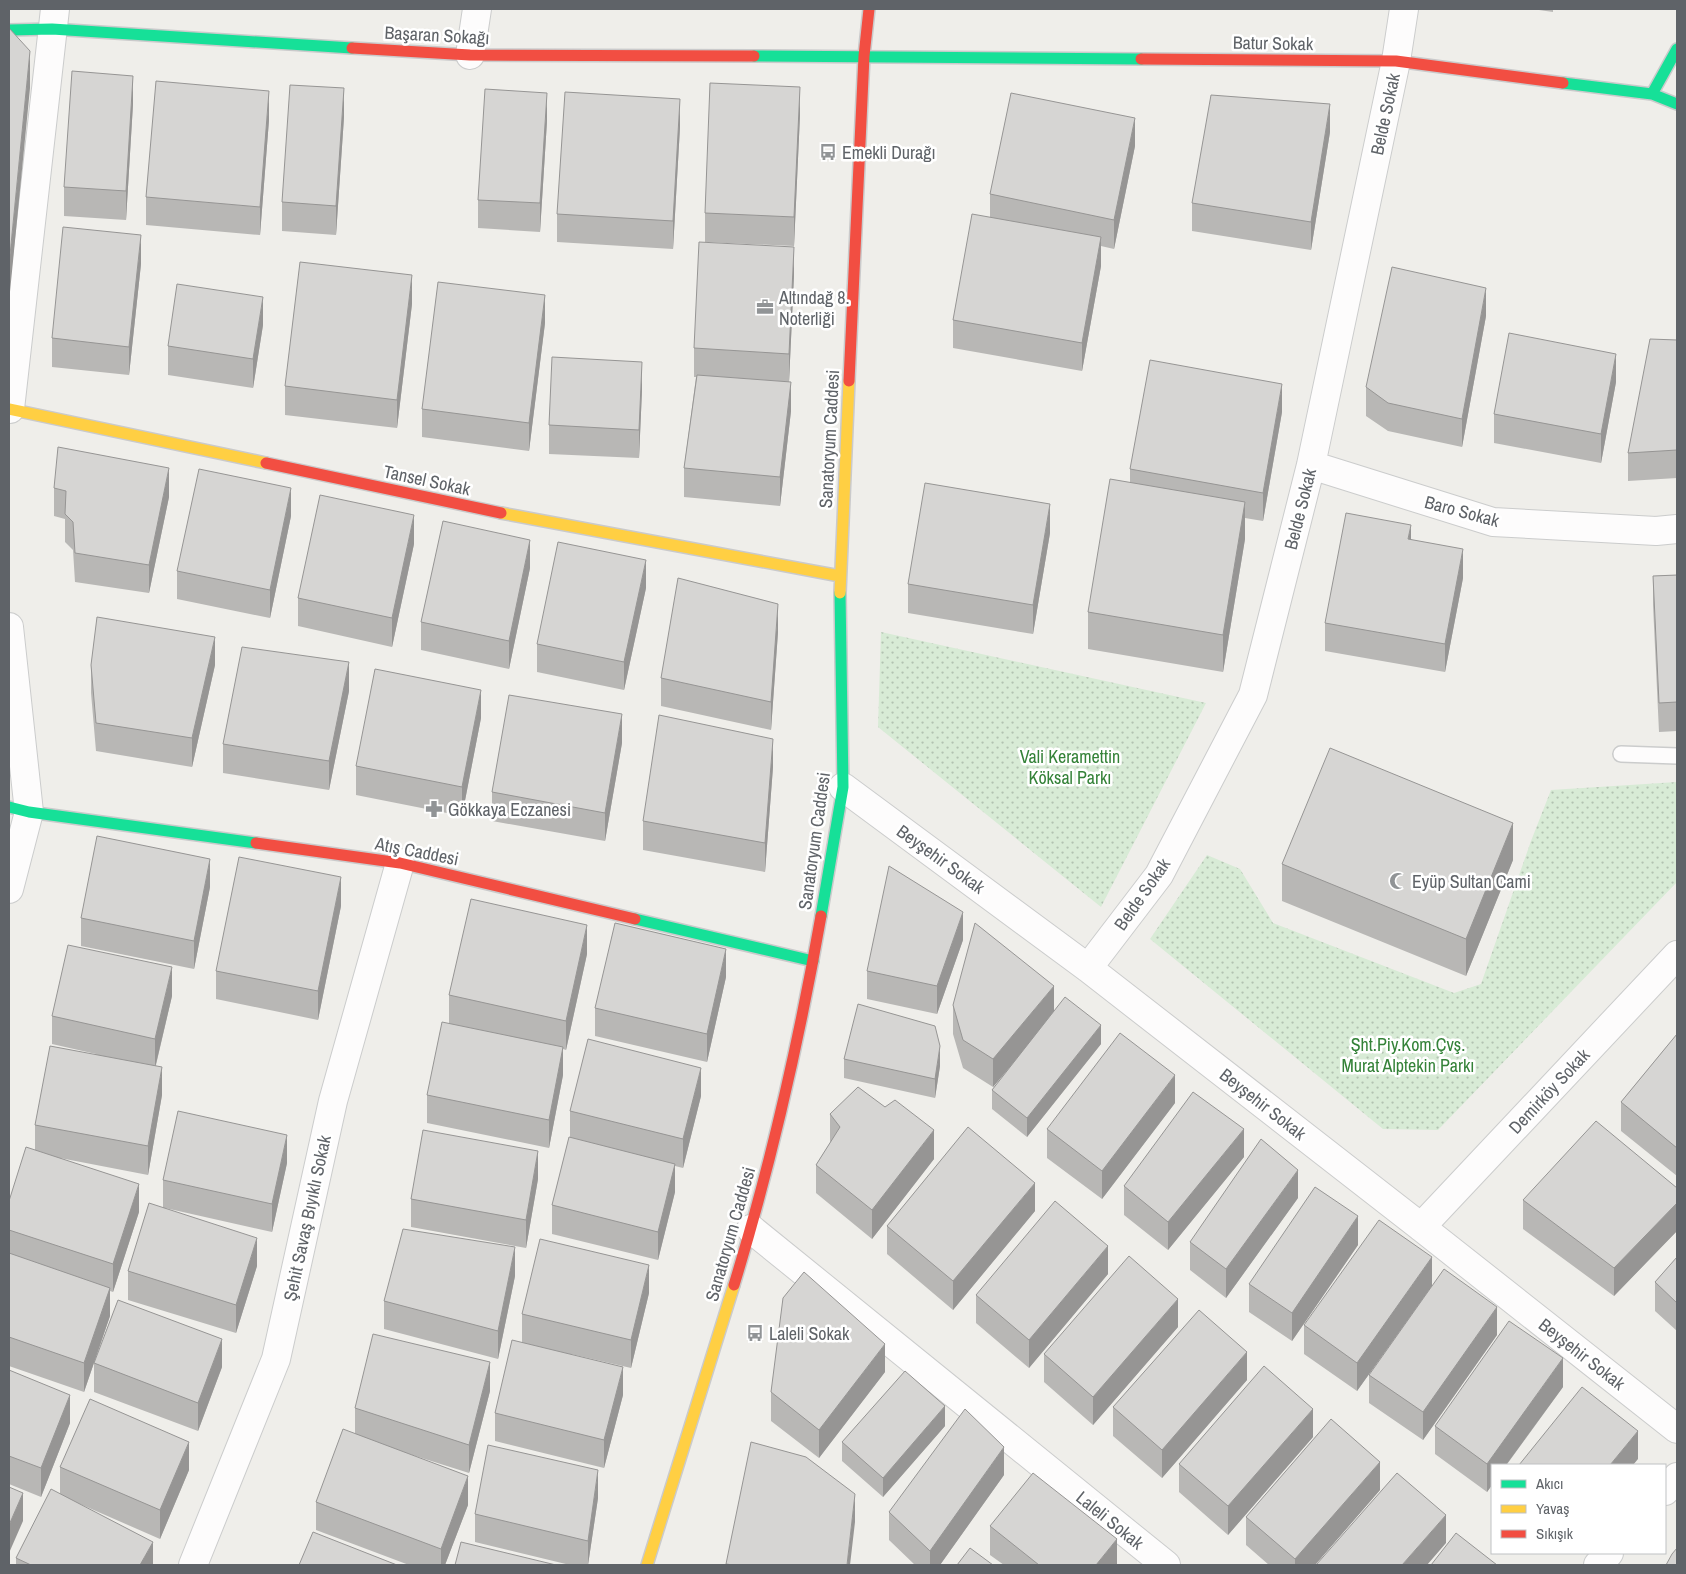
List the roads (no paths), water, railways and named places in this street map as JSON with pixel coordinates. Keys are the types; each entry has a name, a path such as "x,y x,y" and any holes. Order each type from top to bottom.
{"street":[{"path":"470,55 477,9"},
{"name":"Sanatoryum Caddesi","path":"647,1565 751,1229 792,1068 813,962 843,787 840,576 864,56 869,9"},
{"name":"Belde Sokak","path":"1088,968 1159,875 1253,695 1311,465 1396,61 1404,9"},
{"path":"10,409 54,19"},
{"name":"Başaran Sokağı","path":"9,30 54,19 470,55 864,56"},
{"path":"1652,94 1677,49"},
{"name":"Batur Sokak","path":"864,56 1396,61 1652,94 1677,104"},
{"name":"Tansel Sokak","path":"10,409 496,512 840,576"},
{"name":"Baro Sokak","path":"1311,465 1493,522 1656,531 1677,529"},
{"path":"9,627 19,810 9,890"},
{"name":"Beyşehir Sokak","path":"843,787 1088,968 1421,1226 1677,1429"},
{"name":"Atış Caddesi","path":"19,810 400,863 813,962"},
{"name":"Şehit Savaş Bıyıklı Sokak","path":"192,1565 276,1359 333,1101 400,863"},
{"name":"Demirköy Sokak","path":"1421,1226 1677,955"},
{"name":"Laleli Sokak","path":"751,1229 1151,1560"},
{"path":"1666,1490 1677,1477"},
{"path":"1598,1565 1608,1554"}],"lane":[{"path":"1621,754 1677,756"}],"place":[{"name":"Emekli Durağı","path":"828,152"},
{"name":"Altındağ 8. Noterliği","path":"765,307"},
{"name":"Gökkaya Eczanesi","path":"434,809"},
{"name":"Eyüp Sultan Cami","path":"1398,881"},
{"name":"Laleli Sokak","path":"755,1333"}],"park label":[{"name":"Vali Keramettin Köksal Parkı","path":"1070,766"},
{"name":"Şht.Piy.Kom.Çvş. Murat Alptekin Parkı","path":"1408,1054"}]}
